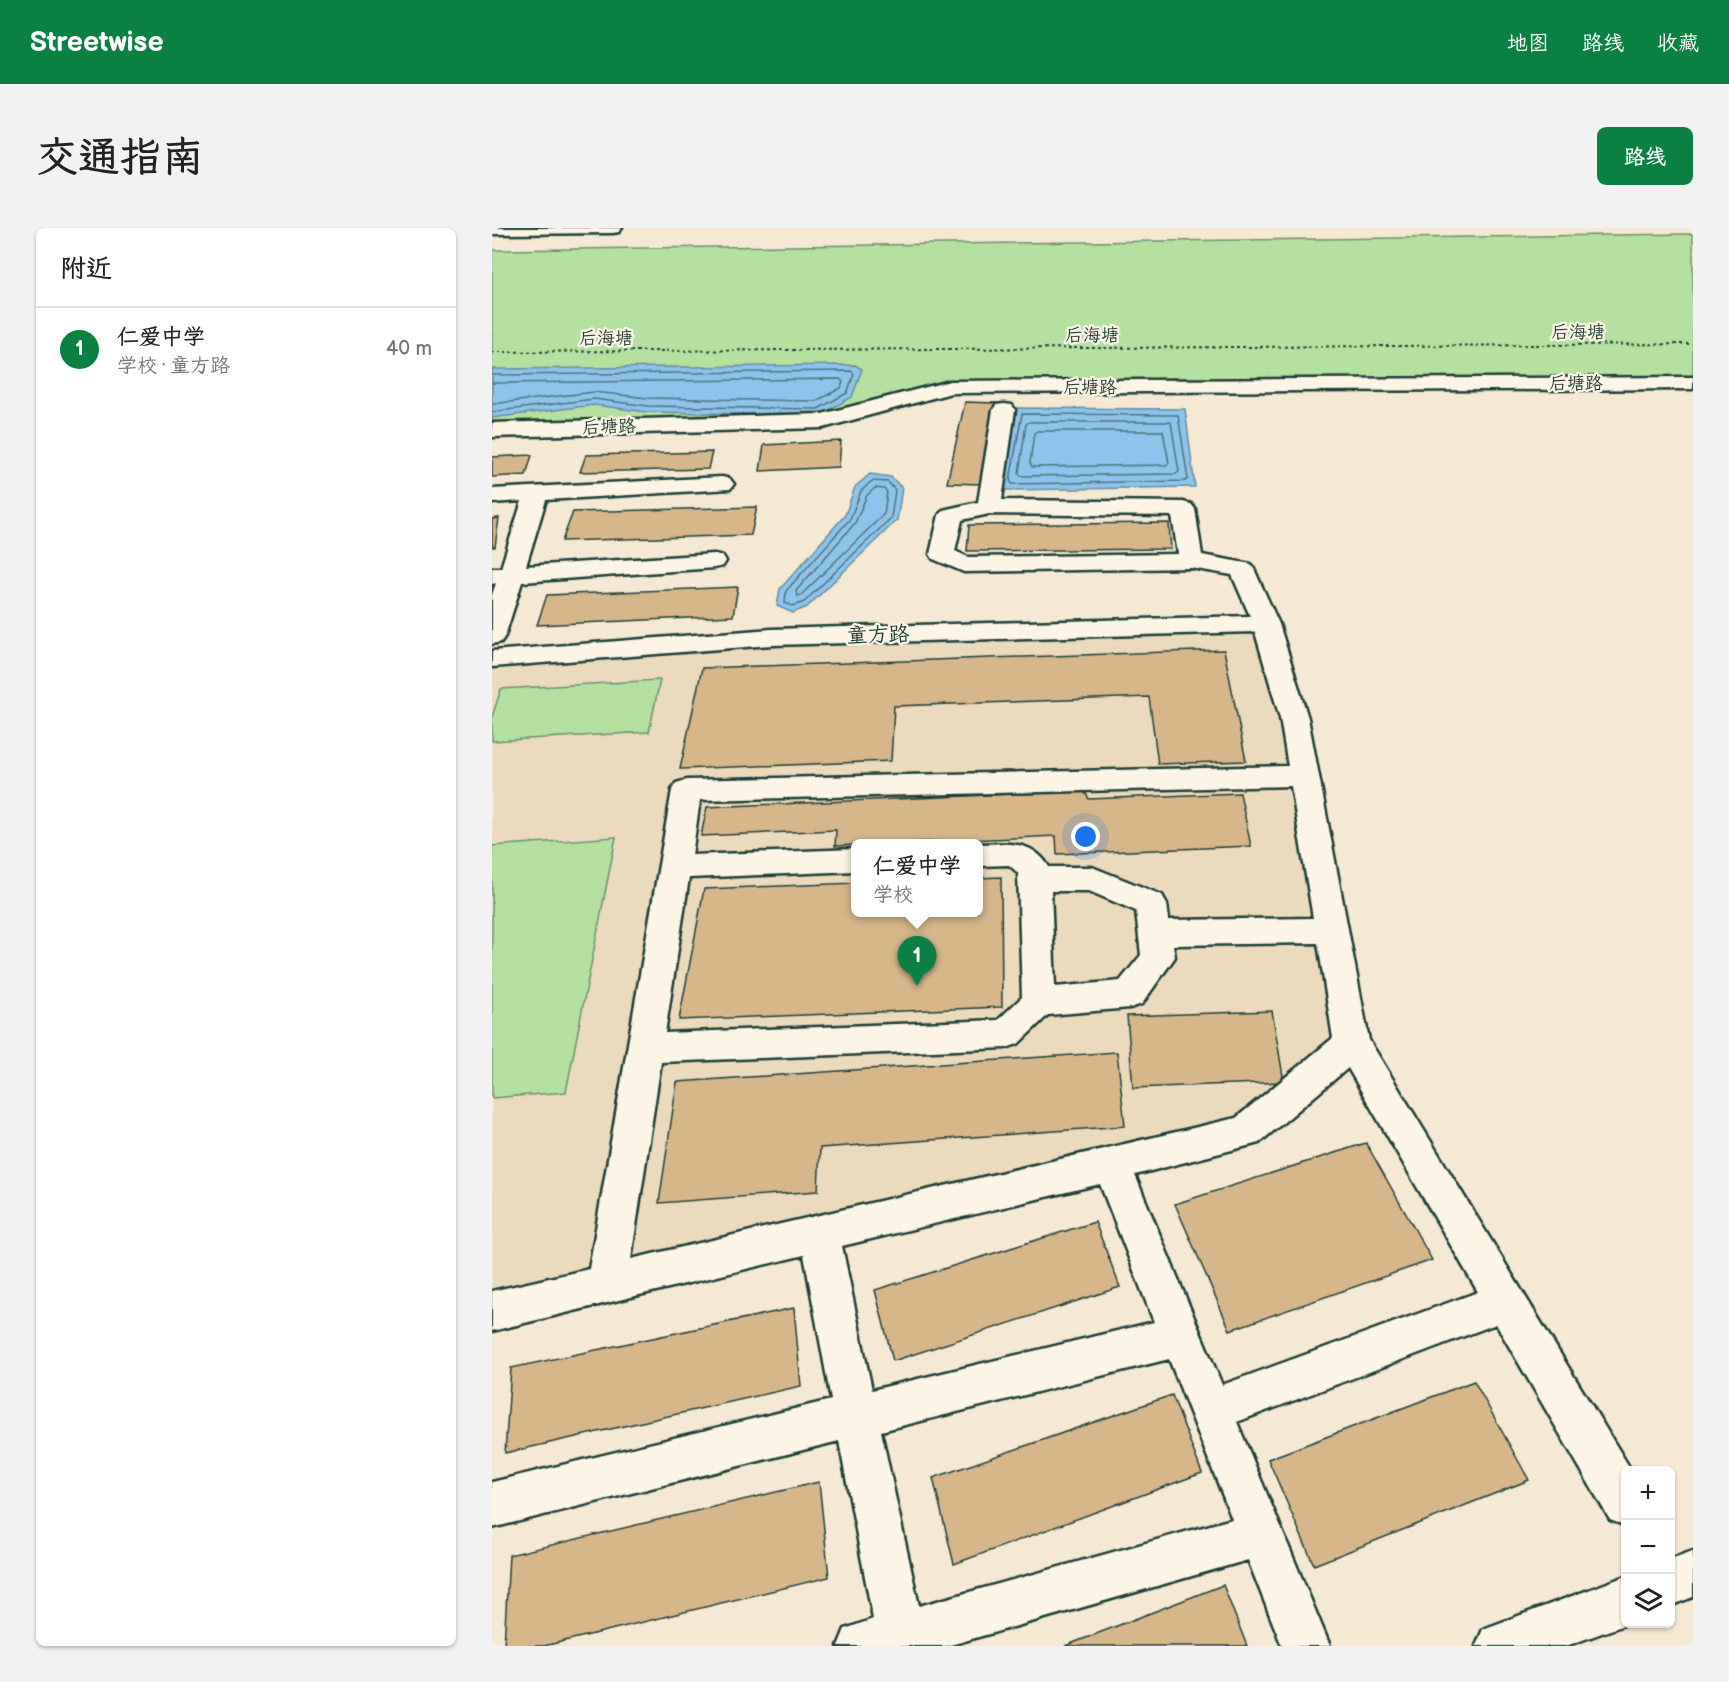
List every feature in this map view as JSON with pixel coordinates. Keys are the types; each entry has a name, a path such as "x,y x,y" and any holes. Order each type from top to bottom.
{"street":[{"path":"492,229 613,228"},
{"name":"后塘路","path":"492,430 823,421 950,387 1693,383"},
{"path":"989,507 1004,410"},
{"path":"492,496 722,484"},
{"path":"492,636 502,575 536,494"},
{"path":"1191,561 1183,509 989,507 951,515 942,554 964,564 1191,561 1242,569 1266,624 1294,718 1352,1043 1621,1496"},
{"path":"502,575 714,561"},
{"name":"童方路","path":"492,659 772,638 1266,624"},
{"path":"607,1284 687,790 1304,776"},
{"path":"983,855 1016,854 1034,868 1039,1002"},
{"path":"674,867 851,860"},
{"path":"645,1048 1006,1034 1039,1002 1130,994 1158,957 1151,904 1092,879 1034,879"},
{"path":"1155,933 1332,930"},
{"path":"492,1312 1246,1132 1352,1043"},
{"path":"1111,1164 1306,1646"},
{"path":"819,1233 856,1416 889,1642 1260,1534"},
{"path":"1210,1411 1505,1301"},
{"path":"492,1505 1180,1336"},
{"path":"1500,1646 1621,1601"}],"path":[{"name":"后海塘","path":"492,352 1693,344"}],"shaded area":[{"path":"1266,624 1352,1043 1246,1132 492,1311 492,659 746,640"}],"green space":[{"path":"1693,234 1693,384 950,387 823,421 492,430 492,250"},
{"path":"660,680 649,732 492,741 492,717 501,689"},
{"path":"616,837 566,1092 492,1098 492,846"}],"water":[{"path":"855,365 862,369 852,397 820,415 647,412 594,405 492,418 492,369"},
{"path":"1015,408 1185,409 1195,487 1003,490"},
{"path":"870,474 891,477 902,488 897,520 807,607 793,613 777,606 780,589 845,515 855,487"}],"building":[{"path":"965,402 997,403 982,484 947,483"},
{"path":"841,441 839,467 760,471 764,445"},
{"path":"712,452 708,469 580,472 586,455"},
{"path":"532,455 526,475 492,477 492,457"},
{"path":"757,507 751,535 562,541 573,512"},
{"path":"499,518 495,547 492,547 492,519"},
{"path":"1169,523 1171,549 967,551 969,525"},
{"path":"738,587 733,616 537,625 547,595"},
{"path":"1224,650 1246,761 1158,764 1149,697 894,706 891,761 680,769 702,668"},
{"path":"1084,791 1089,799 1240,793 1251,846 1057,854 1056,836 983,839 851,839 851,845 835,846 836,830 701,836 707,807"},
{"path":"1001,877 1002,1007 679,1020 704,889 851,883 851,917 983,917 983,878"},
{"path":"1272,1011 1284,1082 1133,1088 1127,1016"},
{"path":"1117,1052 1125,1126 820,1148 818,1191 659,1203 677,1082"},
{"path":"1366,1143 1432,1260 1230,1330 1175,1204"},
{"path":"1095,1222 1120,1287 893,1361 875,1290"},
{"path":"794,1308 801,1386 505,1453 511,1368"},
{"path":"1474,1381 1529,1480 1314,1565 1268,1459"},
{"path":"1172,1395 1202,1473 954,1564 933,1478"},
{"path":"819,1482 829,1577 544,1646 504,1646 509,1555"},
{"path":"1223,1585 1247,1646 1065,1646"}],"place":[{"name":"仁爱中学","path":"917,986"}]}
